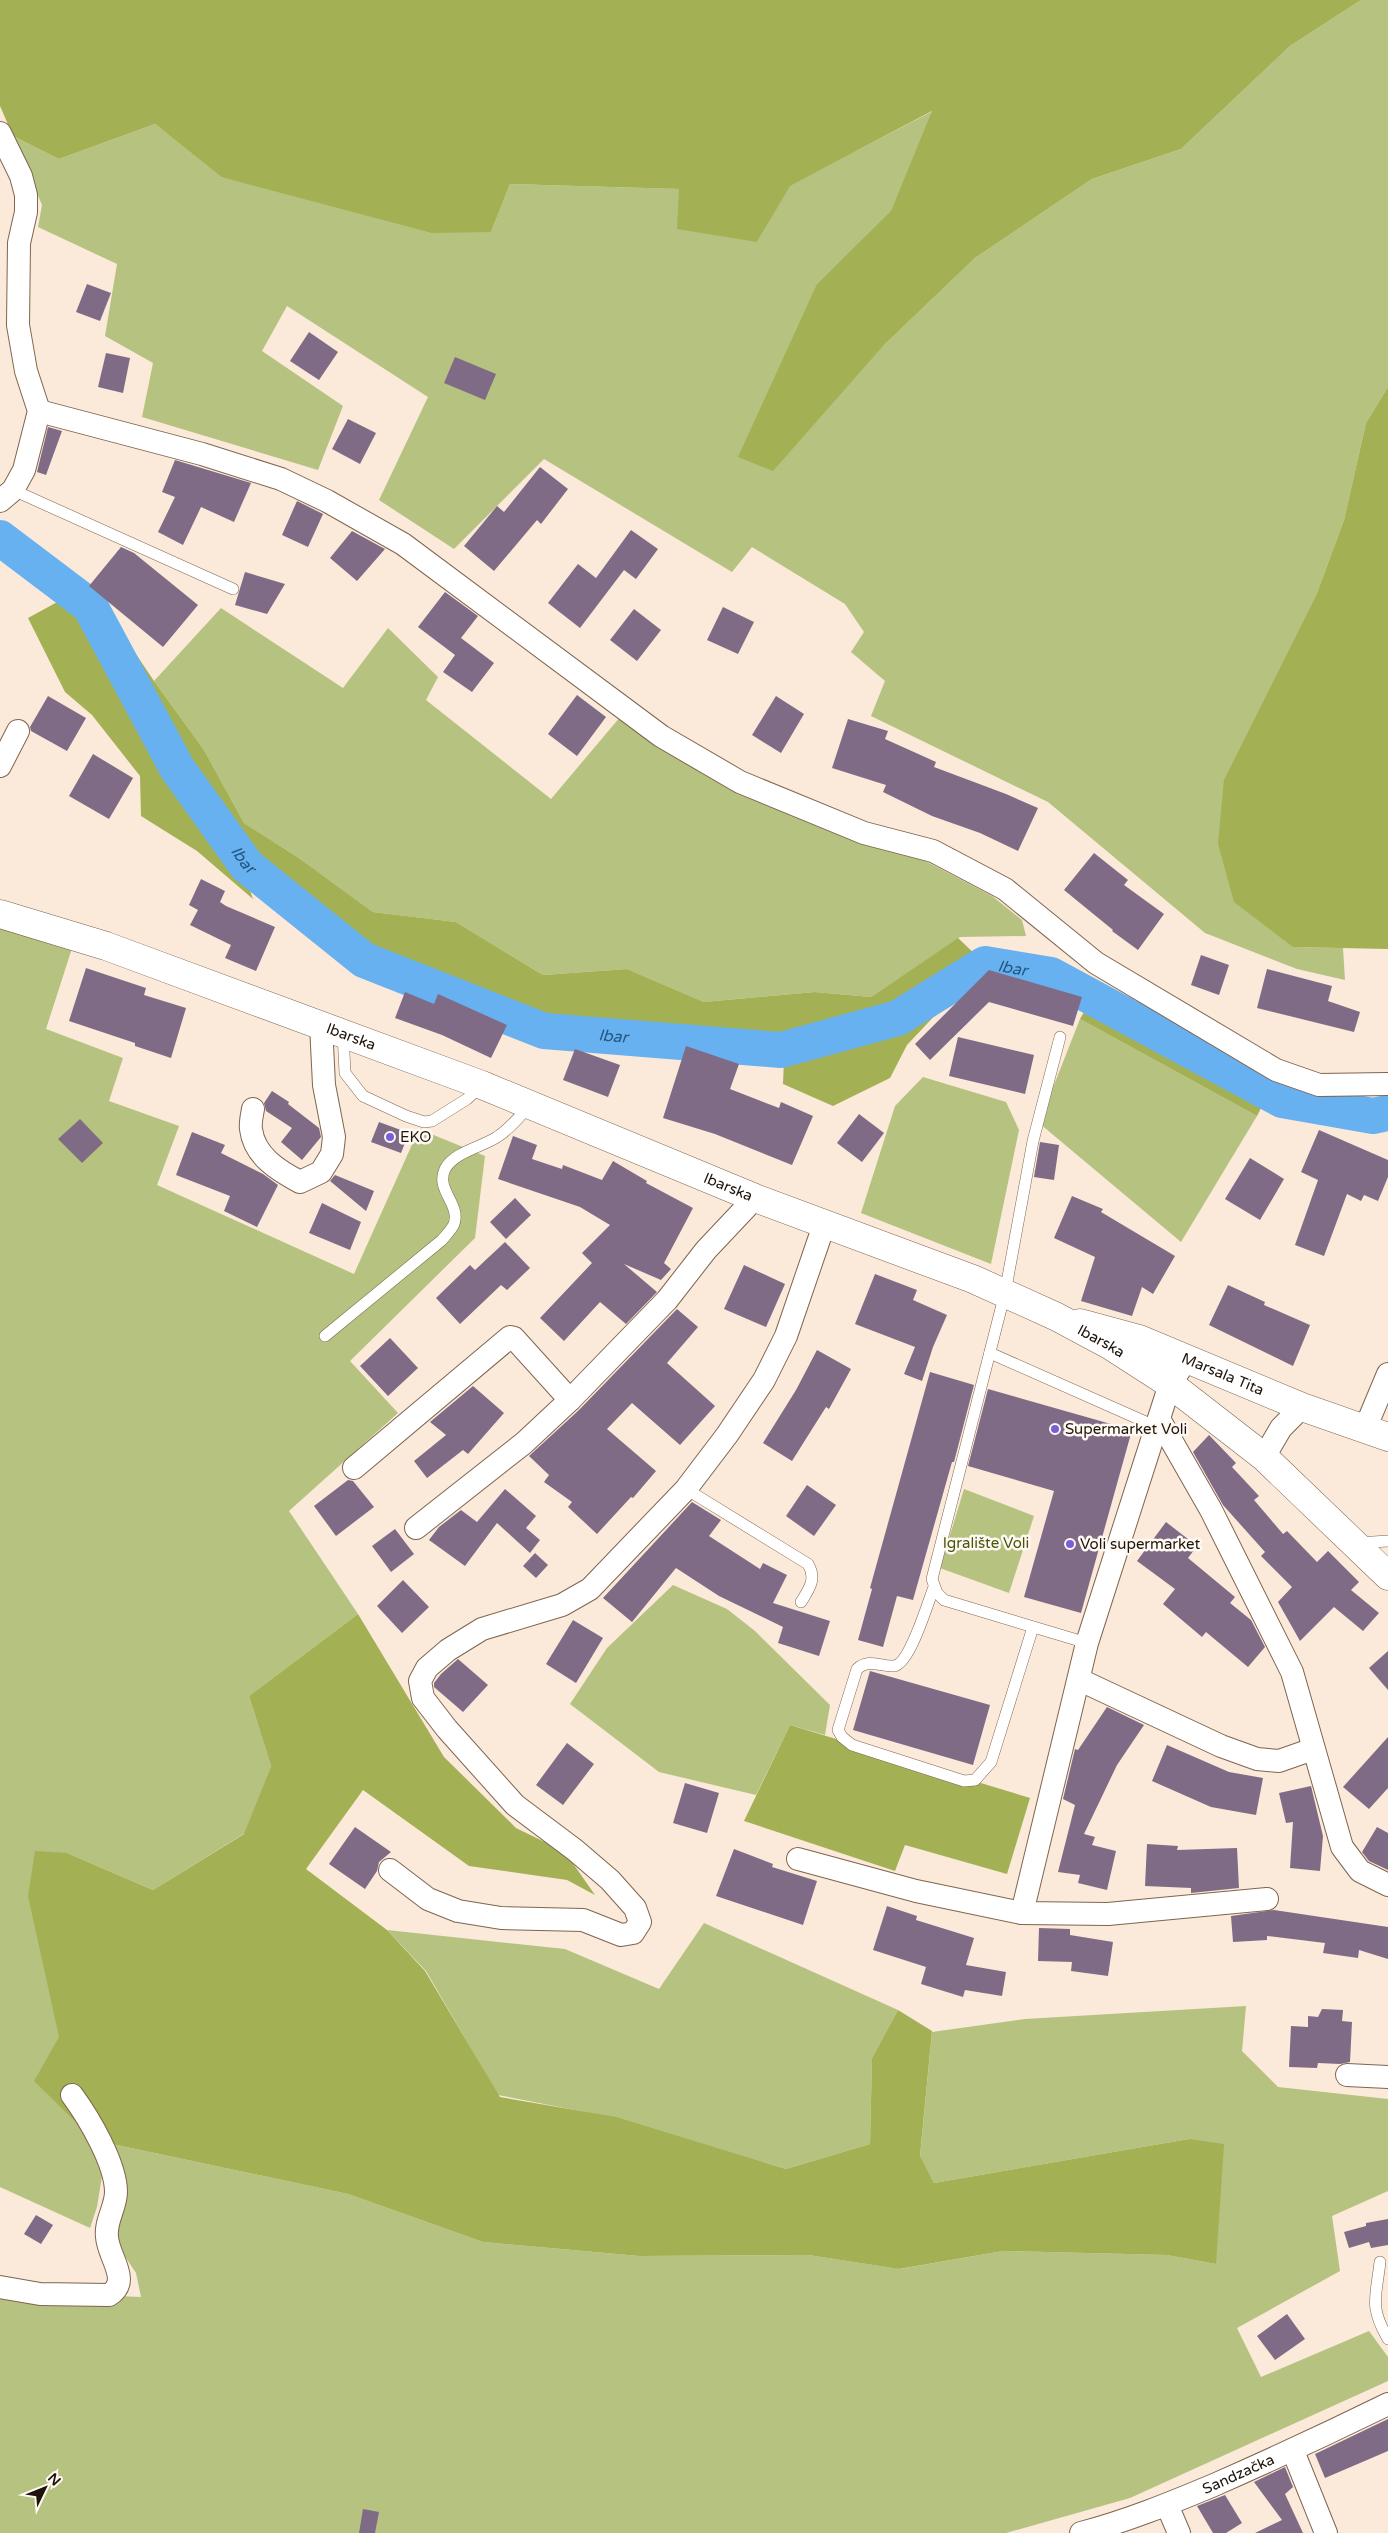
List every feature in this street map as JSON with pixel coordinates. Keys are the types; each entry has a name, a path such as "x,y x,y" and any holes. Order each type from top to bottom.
{"main road":[{"name":"Ibarska","path":"0,914 106,946 482,1085 755,1198 973,1279 1057,1317 1111,1346 1170,1384 1264,1458 1388,1576"},
{"name":"Marsala Tita","path":"1057,1317 1139,1339 1302,1407 1376,1433"}],"street":[{"path":"0,134 22,176 26,194 26,212 20,243 18,325 26,371 39,411 24,470 6,495"},
{"path":"39,411 202,454 281,479 327,501 403,544 661,736 740,782 864,833 934,851 1005,889 1096,962 1276,1070 1319,1085 1388,1084"},
{"path":"0,766 18,731"},
{"path":"253,1109 251,1130 261,1154 279,1172 300,1182 321,1172 332,1154 334,1137 324,1085 332,1029"},
{"path":"1365,1085 1388,1066"},
{"path":"416,1528 524,1443 570,1400 667,1300 706,1250 755,1198"},
{"path":"390,1870 428,1899 458,1911 501,1918 583,1920 620,1935 633,1933 640,1922 635,1908 610,1880 576,1850 515,1805 447,1729 423,1698 420,1681 428,1668 448,1650 482,1629 562,1605 590,1589 686,1489 728,1435 764,1380 786,1336 824,1225"},
{"path":"354,1468 510,1337 514,1338 570,1400"},
{"path":"1022,1913 1088,1643 1170,1384 1187,1359"},
{"path":"1376,1433 1388,1374"},
{"path":"1264,1458 1281,1428 1302,1407"},
{"path":"1158,1423 1211,1510 1292,1672 1342,1847 1360,1871 1388,1885"},
{"path":"1080,1680 1221,1746 1257,1759 1279,1761 1314,1748"},
{"path":"798,1859 916,1891 1022,1913 1108,1914 1267,1900"},
{"path":"1347,2075 1388,2077"},
{"path":"0,2287 40,2294 109,2295 117,2290 120,2280 106,2238 107,2225 116,2194 114,2176 89,2118 72,2095"},
{"name":"Sandzačka","path":"1081,2533 1107,2527 1168,2505 1293,2451 1388,2404"},
{"path":"1293,2451 1326,2533"},
{"path":"1168,2505 1180,2533"}],"lane":[{"path":"6,495 233,589"},
{"path":"332,1029 345,1072 363,1096 406,1116 424,1122 432,1121 467,1098 482,1085"},
{"path":"1060,1037 1033,1141 1005,1293 932,1579 934,1587 944,1600 1088,1643"},
{"path":"326,1336 442,1240 454,1224 455,1212 444,1190 442,1176 447,1166 457,1157 498,1137 530,1104"},
{"path":"990,1353 1158,1423"},
{"path":"686,1489 808,1564 813,1572 813,1582 801,1602"},
{"path":"1354,1543 1368,1540 1388,1541"},
{"path":"934,1587 910,1650 901,1663 895,1666 869,1662 857,1669 838,1730 842,1737 852,1745 964,1781 975,1780 991,1762 1032,1626"},
{"path":"1380,2262 1374,2308 1388,2339"}],"green space":[{"path":"0,0 1361,0 1290,46 1181,149 1092,179 975,258 883,346 773,471 738,457 817,284 891,211 932,111 790,186 757,242 677,229 679,189 510,184 491,232 432,233 221,177 155,124 59,159 13,136 0,106"},
{"path":"1361,0 1388,0 1388,387 1366,423 1344,520 1317,593 1224,779 1293,947 1343,948 1345,980 1297,969 1205,933 1048,802 871,716 885,681 851,652 864,632 845,604 752,547 732,572 544,459 454,549 379,500 428,397 287,306 262,351 343,406 318,470 142,417 153,363 105,336 117,264 38,227 42,205 13,136 59,159 155,124 221,177 491,232 510,184 680,189 757,242 789,186 933,111 891,212 817,284 883,346 975,258 1092,179 1181,149 1290,46"},
{"path":"1388,387 1388,949 1293,947 1234,902 1218,844 1224,779 1317,593 1344,520 1366,423"},
{"path":"61,600 83,612 173,774 246,879 253,899 197,851 141,816 140,776 92,715 65,692 28,618"},
{"path":"221,608 343,688 388,628 438,677 426,700 551,799 621,716 916,856 992,896 1022,920 1026,936 960,937 871,997 815,992 704,1002 627,969 543,975 456,922 373,912 299,858 244,823 204,750 154,681"},
{"path":"109,614 204,750 244,823 299,858 373,912 456,922 543,975 627,969 704,1002 815,992 871,997 958,938 979,958 892,1009 779,1042 548,1024 373,950 258,861 185,756"},
{"path":"0,920 74,942 46,1029 123,1058 109,1101 179,1126 157,1185 354,1274 419,1129 485,1156 475,1238 350,1361 398,1413 289,1511 358,1614 249,1696 271,1766 245,1833 153,1890 67,1853 86,2132 102,2176 97,2207 90,2228 0,2187"},
{"path":"958,991 907,1045 890,1078 833,1106 783,1084 784,1059 898,1029"},
{"path":"1088,1005 1264,1102 1257,1116 1080,1019"},
{"path":"1080,1019 1257,1116 1181,1242 1039,1123"},
{"path":"923,1077 1006,1102 1019,1130 991,1264 861,1213 895,1106"},
{"name":"Igralište Voli","path":"964,1489 1034,1516 1009,1593 940,1568"},
{"path":"673,1585 727,1609 755,1631 830,1705 825,1735 790,1725 756,1795 659,1772 570,1704 607,1648"},
{"path":"358,1614 444,1757 516,1828 565,1852 595,1895 567,1880 469,1866 363,1790 306,1869 387,1930 425,1971 500,2097 616,2117 786,2169 870,2144 872,2058 898,2010 932,2031 920,2156 934,2183 1189,2139 1224,2144 1216,2264 1167,2255 1003,2251 899,2269 808,2255 639,2256 483,2242 348,2194 112,2144 86,2132 34,2081 59,2037 28,1896 35,1851 67,1853 153,1890 244,1834 271,1766 249,1696"},
{"path":"790,1725 1030,1798 1007,1874 905,1845 895,1871 744,1821"},
{"path":"704,1923 898,2010 872,2058 870,2144 786,2169 616,2118 498,2095 426,1971 387,1930 565,1949 659,1989"},
{"path":"1246,2006 1242,2051 1278,2087 1388,2099 1388,2191 1332,2216 1340,2271 1237,2328 1261,2377 1369,2331 1388,2357 1388,2381 1130,2498 1006,2533 0,2533 0,2288 21,2292 141,2297 136,2273 108,2231 112,2144 348,2194 483,2242 639,2256 808,2255 900,2269 1003,2251 1167,2255 1216,2264 1189,2139 934,2183 920,2157 932,2032 1025,2019"}],"building":[{"path":"87,284 111,293 100,321 76,312"},
{"path":"309,332 338,352 319,380 290,361"},
{"path":"106,353 130,358 123,393 98,387"},
{"path":"455,357 496,374 485,400 444,383"},
{"path":"348,419 376,433 360,464 332,449"},
{"path":"48,427 62,431 46,475 37,472"},
{"path":"175,460 251,483 234,522 201,507 183,545 158,532 175,497 162,492"},
{"path":"540,467 568,489 541,524 537,520 494,571 464,546 497,506 504,512"},
{"path":"297,501 323,514 308,547 282,535"},
{"path":"631,530 658,549 636,579 624,570 580,628 548,603 578,564 596,578"},
{"path":"352,531 385,549 357,581 330,558"},
{"path":"121,547 134,553 198,605 163,647 89,586"},
{"path":"245,572 285,584 267,614 235,605"},
{"path":"445,592 478,616 461,638 494,663 472,692 443,672 455,655 418,627"},
{"path":"723,607 754,622 738,654 707,640"},
{"path":"634,609 661,630 637,661 610,640"},
{"path":"577,695 606,717 577,756 548,734"},
{"path":"48,696 86,718 67,751 31,731 30,727"},
{"path":"776,696 804,714 781,753 752,735"},
{"path":"848,719 888,731 885,739 936,762 934,767 1038,808 1018,851 980,833 932,816 883,792 886,785 832,768"},
{"path":"93,754 133,778 109,819 69,796"},
{"path":"1094,853 1128,880 1124,885 1164,914 1138,950 1112,931 1064,890"},
{"path":"201,879 225,891 220,902 226,906 275,927 256,971 225,958 231,945 190,925 198,910 189,905"},
{"path":"1201,955 1229,965 1219,995 1191,985"},
{"path":"86,968 146,988 144,995 186,1008 171,1058 135,1046 135,1043 69,1021"},
{"path":"1267,969 1332,986 1328,1001 1360,1012 1354,1032 1257,1008"},
{"path":"989,970 1082,997 1073,1026 989,1002 930,1060 915,1044"},
{"path":"405,992 434,1004 438,994 507,1025 491,1058 442,1035 395,1018"},
{"path":"958,1037 1034,1055 1025,1094 949,1076"},
{"path":"686,1046 739,1064 730,1089 779,1108 781,1102 813,1116 792,1165 715,1134 663,1118"},
{"path":"575,1049 620,1065 608,1097 563,1080"},
{"path":"272,1091 289,1102 288,1104 319,1128 321,1137 302,1160 281,1142 292,1128 266,1111 264,1103"},
{"path":"859,1114 884,1133 862,1162 837,1143"},
{"path":"80,1119 103,1143 82,1163 58,1139"},
{"name":"EKO","path":"379,1122 409,1133 401,1153 371,1142"},
{"path":"1319,1130 1388,1160 1388,1177 1378,1201 1364,1195 1361,1201 1347,1194 1324,1256 1295,1245 1318,1180 1301,1172"},
{"path":"192,1132 225,1145 221,1153 263,1174 278,1185 257,1227 224,1211 230,1196 176,1175"},
{"path":"513,1136 537,1145 532,1159 562,1169 563,1165 602,1180 613,1161 647,1181 646,1183 693,1208 664,1263 671,1269 661,1280 624,1264 657,1292 626,1324 600,1302 564,1341 540,1318 592,1263 582,1253 610,1225 580,1207 498,1179"},
{"path":"1040,1142 1059,1145 1054,1180 1034,1177"},
{"path":"1250,1158 1284,1179 1260,1220 1225,1199"},
{"path":"335,1175 374,1191 366,1211 330,1181"},
{"path":"1072,1196 1103,1209 1101,1212 1175,1256 1153,1294 1142,1287 1132,1316 1081,1301 1095,1257 1054,1238"},
{"path":"515,1198 531,1215 506,1239 490,1222"},
{"path":"322,1203 361,1222 350,1250 309,1233"},
{"path":"505,1242 530,1268 507,1290 501,1285 460,1324 436,1298 470,1265 475,1270"},
{"path":"744,1265 785,1284 766,1327 724,1309"},
{"path":"875,1274 917,1290 913,1300 947,1315 933,1347 922,1381 904,1374 915,1347 855,1324"},
{"path":"1228,1285 1265,1302 1264,1305 1310,1325 1293,1366 1209,1325"},
{"path":"677,1309 698,1327 667,1363 715,1406 680,1445 632,1403 607,1429 656,1471 633,1498 631,1497 597,1534 568,1507 572,1502 544,1482 549,1475 529,1456 579,1410"},
{"path":"390,1338 418,1368 388,1396 360,1366"},
{"path":"817,1350 851,1369 829,1409 826,1407 792,1461 763,1443 796,1390"},
{"path":"930,1372 974,1385 954,1462 952,1462 913,1600 897,1596 883,1647 858,1640 872,1589 870,1588"},
{"path":"473,1386 504,1413 468,1454 463,1450 427,1478 414,1461 446,1435 430,1422"},
{"name":"Voli supermarket","path":"988,1389 1132,1430 1081,1613 1024,1597 1054,1491 968,1466"},
{"path":"1209,1435 1236,1463 1232,1467 1259,1496 1254,1500 1283,1534 1287,1531 1317,1562 1328,1551 1359,1582 1351,1590 1379,1613 1363,1631 1334,1607 1300,1641 1278,1602 1292,1587 1261,1556 1265,1552 1223,1505 1193,1452"},
{"path":"348,1480 353,1481 374,1507 336,1536 314,1506"},
{"path":"807,1485 836,1505 814,1536 786,1516"},
{"path":"505,1489 536,1516 526,1528 540,1540 530,1553 497,1523 465,1566 429,1540 439,1527 461,1510 477,1522"},
{"path":"692,1502 721,1520 709,1536 760,1569 763,1563 787,1575 773,1603 830,1621 819,1656 778,1643 783,1627 719,1596 676,1568 632,1622 603,1598"},
{"path":"1166,1522 1197,1546 1188,1558 1235,1597 1230,1603 1251,1620 1265,1647 1248,1667 1206,1632 1202,1637 1163,1604 1175,1589 1137,1561"},
{"path":"395,1529 414,1554 391,1572 372,1546"},
{"path":"535,1553 548,1565 536,1578 523,1566"},
{"path":"403,1580 429,1607 402,1633 377,1606"},
{"path":"573,1620 603,1638 576,1683 546,1664"},
{"path":"1388,1651 1388,1690 1369,1668"},
{"path":"458,1659 488,1685 463,1712 434,1687 434,1683 441,1674"},
{"path":"870,1671 990,1705 973,1765 853,1730"},
{"path":"1107,1707 1144,1725 1117,1765 1084,1834 1095,1837 1092,1845 1116,1851 1107,1890 1078,1883 1080,1875 1058,1872 1075,1805 1063,1799 1075,1749 1078,1750"},
{"path":"1388,1737 1388,1788 1369,1809 1343,1787"},
{"path":"567,1743 594,1764 563,1805 536,1785"},
{"path":"1167,1745 1229,1772 1263,1778 1256,1815 1211,1807 1152,1781"},
{"path":"685,1783 719,1793 707,1833 673,1823"},
{"path":"1311,1786 1323,1836 1320,1871 1290,1868 1293,1822 1286,1823 1279,1793"},
{"path":"355,1827 391,1852 379,1862 377,1871 365,1889 329,1864"},
{"path":"1377,1827 1388,1833 1388,1870 1369,1861 1362,1852"},
{"path":"1147,1844 1178,1846 1177,1850 1237,1848 1239,1888 1191,1893 1191,1888 1145,1886"},
{"path":"734,1849 773,1864 772,1867 817,1881 803,1925 716,1896"},
{"path":"887,1906 917,1916 916,1920 974,1938 966,1965 1006,1972 1002,1996 965,1990 963,1997 921,1984 926,1967 873,1950"},
{"path":"1274,1910 1388,1927 1388,1959 1359,1950 1358,1958 1323,1953 1325,1943 1267,1936 1267,1940 1233,1942 1231,1916"},
{"path":"1039,1928 1070,1929 1070,1935 1113,1942 1108,1976 1071,1971 1072,1962 1038,1961"},
{"path":"1322,2009 1343,2010 1342,2021 1352,2022 1350,2062 1340,2064 1318,2063 1317,2068 1289,2067 1291,2026 1308,2027 1308,2016 1318,2017"},
{"path":"36,2215 53,2225 41,2244 24,2234"},
{"path":"1388,2219 1388,2245 1371,2248 1369,2242 1349,2248 1344,2232 1366,2226 1366,2223"},
{"path":"1287,2314 1305,2339 1275,2360 1257,2336"},
{"path":"1388,2419 1388,2451 1325,2478 1315,2454"},
{"path":"1285,2467 1293,2487 1285,2494 1303,2533 1255,2533 1282,2520 1254,2482"},
{"path":"1225,2495 1242,2523 1226,2533 1213,2533 1197,2506"},
{"path":"363,2509 379,2512 375,2533 359,2533"}],"waterway":[{"name":"Ibar","path":"0,538 90,606 177,768 247,866 364,960 544,1031 781,1050 898,1018 985,964 1051,975 1282,1100 1373,1116 1388,1113"}],"place":[{"name":"EKO","path":"390,1137"},
{"name":"Supermarket Voli","path":"1055,1429"},
{"name":"Voli supermarket","path":"1070,1544"}]}
